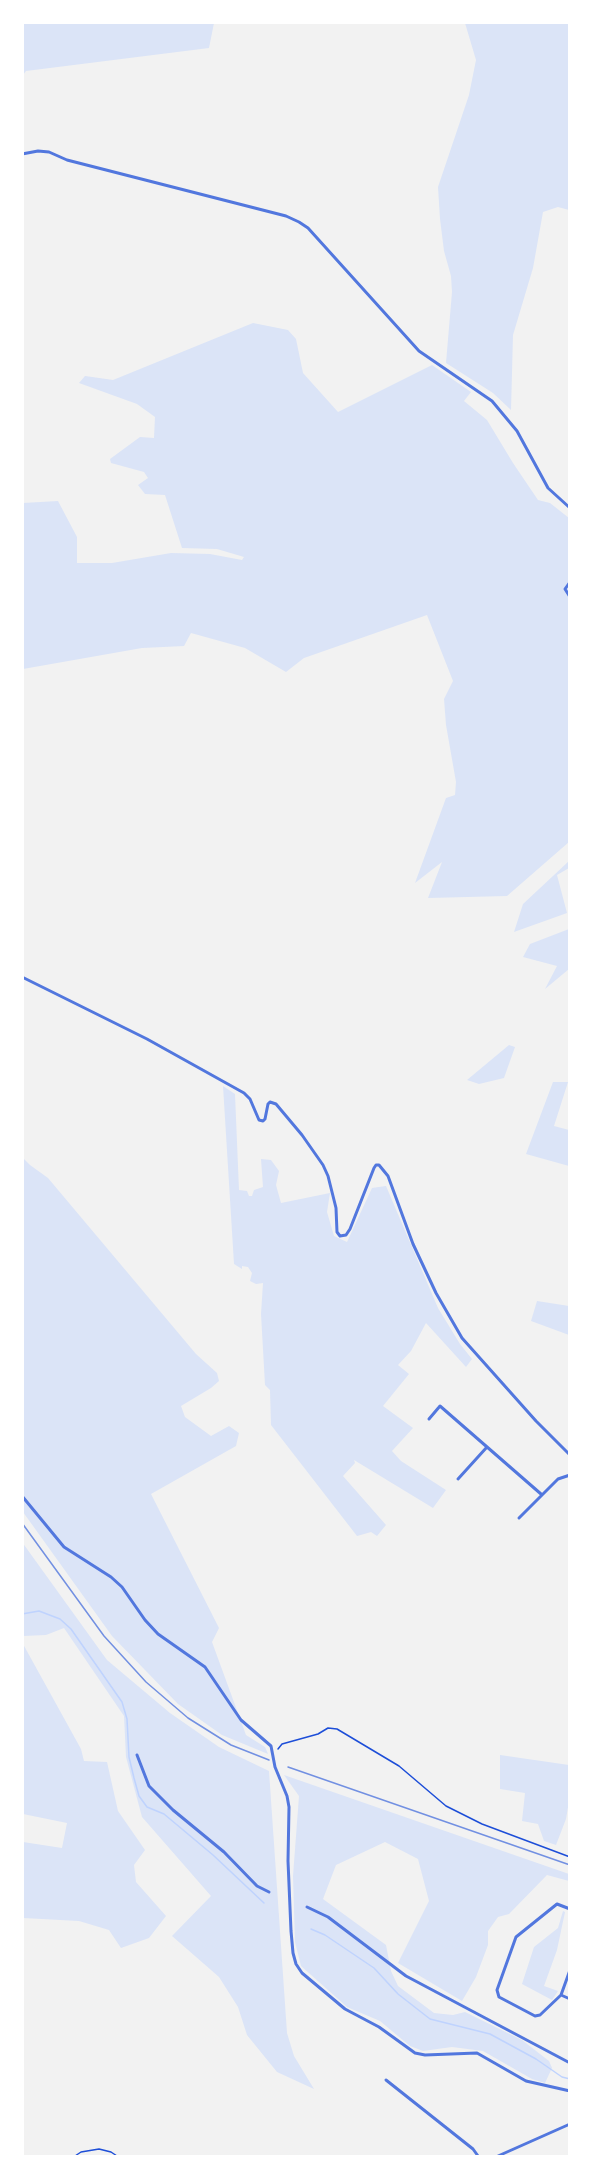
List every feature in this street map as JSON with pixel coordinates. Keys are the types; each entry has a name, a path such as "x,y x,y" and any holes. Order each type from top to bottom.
{"street":[{"path":"22,154 38,151 49,152 67,160 286,216 299,222 308,228 419,351 492,401 517,431 548,488 570,508"},
{"path":"570,582 565,589 570,597"},
{"path":"22,977 147,1039 244,1093 250,1099 259,1120 266,1119 270,1102 276,1104 323,1165 336,1209 337,1232 340,1236 346,1235 350,1229 374,1168 379,1165 383,1169 427,1274 462,1338 485,1366 570,1455"},
{"path":"429,1419 440,1406 541,1494"},
{"path":"458,1479 487,1447"},
{"path":"519,1518 558,1479 570,1475"},
{"path":"22,1496 64,1548 111,1577 122,1587 145,1620 158,1634 206,1667 241,1720 271,1746 275,1767 289,1807 288,1861 291,1931 293,1953 296,1964 302,1972 345,2009 379,2027 415,2053 425,2055 477,2053 526,2081 570,2091"},
{"path":"137,1755 149,1786 173,1810 224,1852 257,1886 269,1892"},
{"path":"570,1909 557,1904 516,1937 497,1990 499,1997 535,2016 540,2015 561,1995 570,1970"},
{"path":"307,1907 328,1917 406,1976 570,2063"},
{"path":"561,1995 570,1999"},
{"path":"386,2080 473,2149 478,2157"},
{"path":"498,2157 570,2124"}],"path":[{"path":"278,1749 282,1744 318,1734 328,1728 337,1729 399,1766 446,1806 482,1824 570,1857"},
{"path":"75,2157 81,2152 99,2149 111,2152 117,2157"}],"shaded area":[{"path":"23,22 214,23 209,48 26,71 23,75"},
{"path":"465,23 569,23 569,210 558,207 543,212 533,268 513,335 511,410 493,393 446,363 452,292 451,276 444,251 438,187 469,95 476,60"},
{"path":"253,323 288,330 296,339 303,373 338,412 432,365 471,392 464,401 487,420 538,500 550,503 569,518 569,842 507,896 428,898 442,862 415,883 446,798 455,795 456,782 444,699 453,681 427,615 304,658 286,672 245,648 191,633 184,646 142,648 23,669 23,503 58,501 77,537 77,563 112,563 171,553 210,554 242,560 244,557 217,549 182,548 165,495 145,494 138,485 148,478 144,472 111,463 110,459 140,437 154,438 155,417 137,404 79,383 85,376 113,380"},
{"path":"569,861 569,868 557,875 567,913 514,932 523,904"},
{"path":"569,929 569,969 545,989 557,966 523,957 530,944"},
{"path":"509,1045 515,1047 504,1078 479,1084 467,1080"},
{"path":"553,1082 568,1082 554,1126 569,1130 569,1166 526,1154"},
{"path":"223,1086 235,1094 239,1190 247,1191 249,1196 252,1196 254,1190 263,1187 261,1159 271,1160 279,1171 276,1185 281,1203 330,1193 327,1212 334,1236 347,1242 372,1188 386,1186 438,1308 472,1359 466,1367 426,1323 411,1351 398,1365 409,1374 383,1406 413,1428 392,1451 401,1461 446,1490 433,1508 354,1460 355,1463 343,1476 386,1525 377,1536 371,1532 357,1536 271,1425 270,1390 265,1385 261,1314 263,1283 256,1284 250,1281 252,1273 248,1267 242,1266 242,1269 234,1264"},
{"path":"22,1157 48,1178 196,1354 217,1373 219,1381 181,1406 185,1417 211,1436 229,1426 239,1433 236,1446 151,1494 219,1628 212,1642 246,1735 265,1747 268,1754 222,1735 178,1704 112,1636 23,1512"},
{"path":"537,1301 569,1306 569,1335 531,1321"},
{"path":"22,1542 107,1660 170,1713 219,1747 269,1771 287,2033 294,2056 314,2089 277,2072 247,2035 238,2007 219,1977 172,1936 211,1896 142,1817 126,1757 124,1716 64,1628 46,1635 23,1636"},
{"path":"23,1644 81,1749 84,1761 107,1762 118,1811 145,1850 134,1865 136,1882 166,1916 149,1938 121,1948 109,1930 79,1921 23,1918 23,1842 62,1848 67,1823 23,1814"},
{"path":"500,1755 569,1765 569,1801 566,1819 556,1845 544,1841 538,1824 522,1821 525,1793 500,1789"},
{"path":"284,1775 569,1874 569,1881 547,1875 509,1914 498,1917 488,1931 488,1945 476,1977 462,2001 398,1963 429,1901 418,1859 385,1842 336,1865 323,1899 386,1945 391,1971 398,1986 434,2013 453,2015 465,2012 522,2040 549,2061 552,2068 545,2083 532,2079 483,2051 452,2047 423,2051 410,2046 380,2021 347,2007 301,1966 295,1942 293,1876 299,1796"},
{"path":"563,1911 565,1912 557,1950 544,1986 558,1991 552,2000 522,1984 534,1947 558,1928"}],"waterway":[{"path":"22,1614 39,1611 60,1619 71,1629 122,1702 127,1719 129,1757 139,1796 147,1807 164,1814 213,1855 264,1903"},
{"path":"311,1929 325,1935 374,1968 398,1994 430,2019 490,2034 536,2059 562,2077 570,2079"}],"railway":[{"path":"22,1523 104,1636 146,1682 188,1718 231,1745 269,1760"},
{"path":"288,1767 570,1865"}]}
